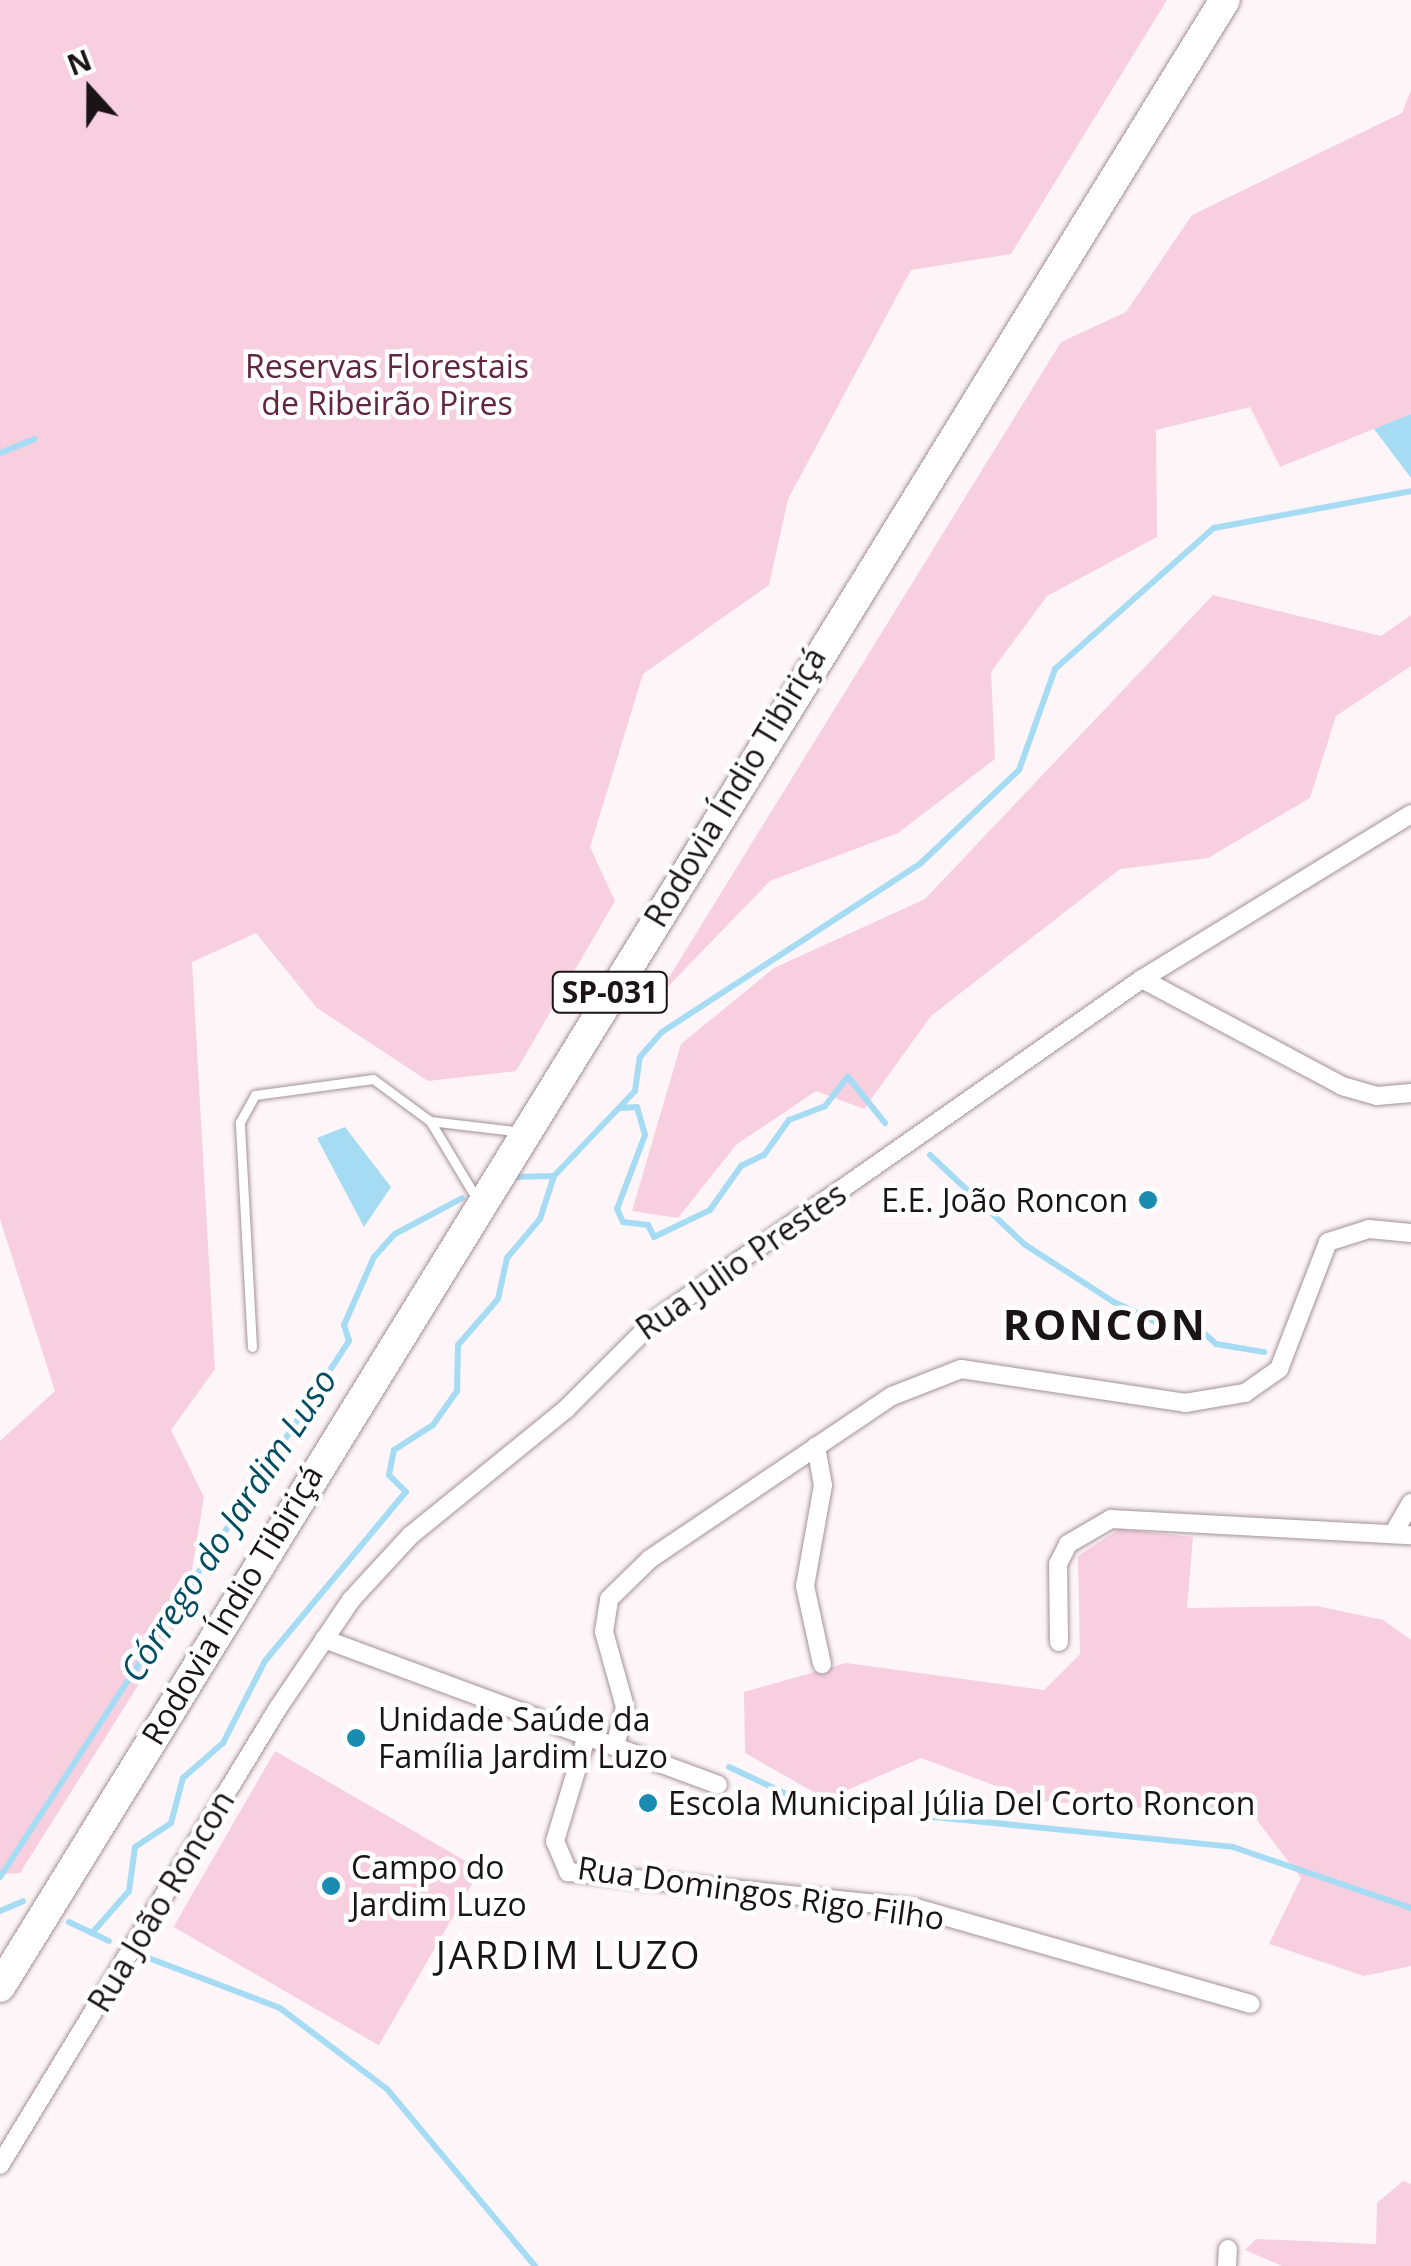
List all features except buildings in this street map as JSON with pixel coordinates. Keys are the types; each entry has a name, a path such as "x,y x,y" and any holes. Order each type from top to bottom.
{"highway":[{"name":"Rodovia Índio Tibiriçá","path":"0,1987 479,1202 1225,0"}],"street":[{"name":"Rua Julio Prestes","path":"324,1638 411,1534 566,1409 636,1334 1142,979 1410,821"},
{"path":"1142,979 1342,1086 1377,1096 1411,1093"},
{"path":"615,1746 624,1707 604,1632 608,1599 650,1559 816,1446 920,1380 961,1369 1185,1403 1245,1393 1279,1369 1328,1242 1369,1228 1411,1233"},
{"path":"816,1446 823,1485 805,1586 822,1664"},
{"path":"1059,1642 1058,1564 1089,1526 1136,1518 1402,1534 1411,1502"},
{"path":"324,1638 718,1786"},
{"name":"Rua João Roncon","path":"0,2165 324,1638"},
{"name":"Rua Domingos Rigo Filho","path":"587,1734 555,1841 561,1864 579,1876 916,1908 1250,2004"}],"lane":[{"path":"252,1347 244,1108 268,1090 353,1075 392,1089 430,1121 479,1202"},
{"path":"430,1121 523,1132"}],"green space":[{"name":"Reservas Florestais de Ribeirão Pires","path":"0,0 1167,0 1011,254 911,270 788,499 769,585 643,674 590,847 615,901 516,1071 428,1081 317,1008 256,933 192,962 215,1369 171,1430 204,1497 185,1611 20,1873 0,1874 0,1441 55,1391 0,1219"},
{"path":"1411,90 1411,414 1280,467 1250,407 1156,430 1157,537 1047,596 991,672 995,759 898,833 770,881 655,1000 1061,342 1126,312 1192,215 1402,113"},
{"path":"1213,595 1381,636 1411,615 1411,666 1336,716 1310,798 1208,858 1120,869 931,1016 864,1109 816,1091 736,1145 678,1218 632,1211 681,1044 774,968 925,899"},
{"path":"1119,1529 1193,1537 1187,1608 1317,1606 1383,1620 1411,1640 1411,1966 1364,1976 1269,1944 1301,1878 1253,1815 1036,1801 921,1758 826,1799 745,1753 744,1692 846,1663 1044,1690 1080,1654 1078,1556"},
{"name":"Campo do Jardim Luzo","path":"275,1751 480,1870 379,2045 174,1927"},
{"path":"1403,2181 1411,2184 1411,2266 1282,2266 1245,2250 1256,2239 1376,2244 1377,2203"}],"water":[{"path":"1411,414 1411,478 1374,429"},
{"path":"345,1127 391,1187 364,1227 317,1138"}],"waterway":[{"path":"0,453 34,439"},
{"name":"Córrego do Jardim Luso","path":"92,1933 129,1891 135,1847 171,1823 183,1778 223,1743 265,1661 406,1492 389,1475 394,1450 433,1425 457,1391 458,1345 498,1299 507,1258 540,1219 554,1176 635,1091 640,1057 662,1032 921,863 1019,770 1055,669 1214,528 1411,491"},
{"path":"621,1108 637,1107 645,1135 617,1209 623,1222 648,1225 654,1237 710,1210 741,1166 764,1155 789,1120 825,1106 848,1077 885,1123"},
{"path":"930,1155 1024,1244 1112,1301 1168,1328 1196,1326 1216,1344 1264,1352"},
{"path":"511,1177 554,1176"},
{"name":"Córrego do Jardim Luso","path":"0,1877 349,1341 344,1325 374,1257 395,1234 462,1198"},
{"path":"729,1767 833,1816 904,1814 1233,1847 1411,1908"},
{"path":"0,1911 23,1901"},
{"name":"Córrego do Jardim Luso","path":"69,1922 109,1941"},
{"path":"138,1954 280,2008 387,2089 535,2266"}],"place":[{"name":"E.E. João Roncon","path":"1148,1200"},
{"name":"Unidade Saúde da Família Jardim Luzo","path":"356,1738"},
{"name":"Escola Municipal Júlia Del Corto Roncon","path":"648,1803"},
{"name":"Campo do Jardim Luzo","path":"331,1886"}],"district":[{"name":"RONCON","path":"1105,1324"},
{"name":"JARDIM LUZO","path":"569,1955"}]}
